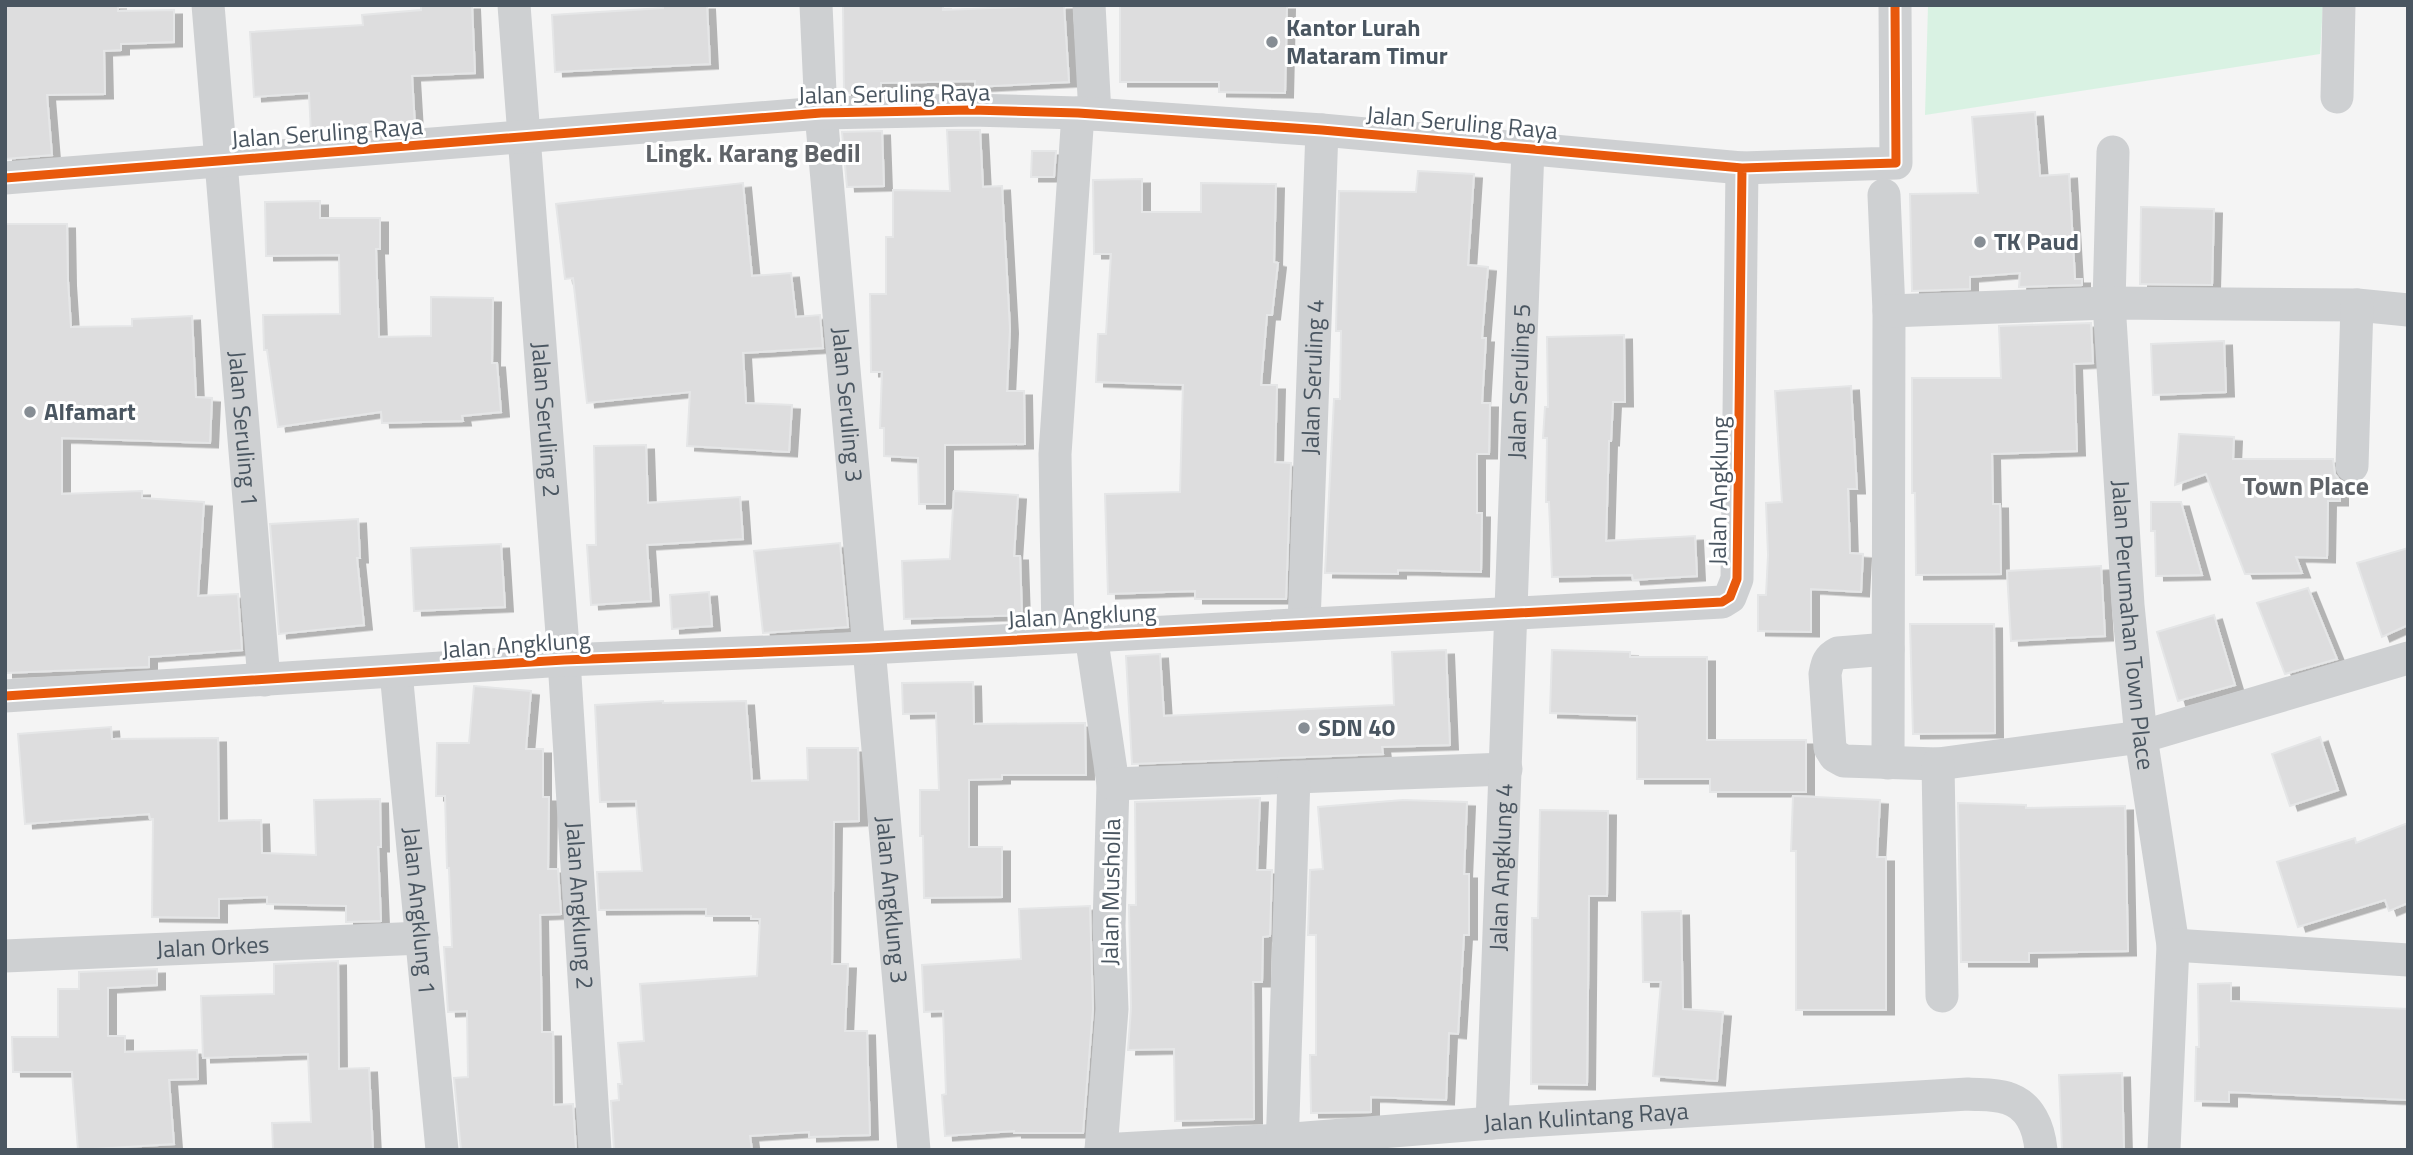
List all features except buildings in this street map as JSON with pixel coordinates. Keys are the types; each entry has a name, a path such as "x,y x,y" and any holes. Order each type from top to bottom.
{"street":[{"name":"Jalan Seruling 1","path":"208,5 264,680"},
{"name":"Jalan Seruling 2","path":"514,5 564,660"},
{"name":"Jalan Seruling 3","path":"816,5 821,113 869,648"},
{"name":"Jalan Musholla","path":"1089,5 1087,114 1055,454 1074,636 1113,784 1109,926 1112,1009 1101,1150"},
{"name":"Jalan Seruling Raya","path":"5,178 220,169 523,137 821,113 971,110 1087,114 1322,130 1742,168 1896,163 1895,5"},
{"path":"2337,97 2339,5"},
{"name":"Jalan Seruling 4","path":"1304,624 1322,130"},
{"name":"Jalan Seruling 5","path":"1511,614 1528,148"},
{"name":"Jalan Perumahan Town Place","path":"2113,152 2109,303 2128,604 2141,737 2173,945 2164,1150"},
{"name":"Jalan Angklung","path":"5,696 396,673 564,660 869,648 1452,615 1714,604 1730,597 1737,579 1742,168"},
{"path":"1884,195 1889,311 1888,763"},
{"path":"1889,311 2109,303 2357,305 2408,310"},
{"path":"2352,466 2357,305"},
{"name":"Jalan Angklung 4","path":"1492,1123 1511,614"},
{"name":"Jalan Angklung 3","path":"869,648 914,1150"},
{"path":"1888,649 1838,653 1830,657 1825,674 1830,748 1835,756 1844,761 1938,764 2141,737 2408,658"},
{"name":"Jalan Angklung 2","path":"564,660 595,1150"},
{"name":"Jalan Angklung 1","path":"396,673 442,1150"},
{"path":"1938,764 1942,996"},
{"path":"1113,784 1506,769"},
{"path":"1282,1145 1294,778"},
{"name":"Jalan Orkes","path":"5,956 422,938"},
{"path":"2173,945 2408,960"},
{"name":"Jalan Kulintang Raya","path":"1101,1150 1417,1139 1492,1123 1968,1094 2007,1098 2029,1113 2039,1131 2041,1150"}],"green space":[{"path":"1928,5 2323,5 2320,54 1925,115"}],"cycle path":[{"path":"5,178 821,113 971,110 1078,113 1322,130 1742,168 1896,163 1895,5"},
{"path":"5,696 564,660 869,648 1722,602 1730,597 1737,579 1742,168"}],"place":[{"name":"Kantor Lurah Mataram Timur","path":"1272,42"},
{"name":"TK Paud","path":"1980,242"},
{"name":"Alfamart","path":"30,412"},
{"name":"SDN 40","path":"1304,728"}],"district":[{"name":"Lingk. Karang Bedil","path":"753,153"},
{"name":"Town Place","path":"2306,486"}]}
